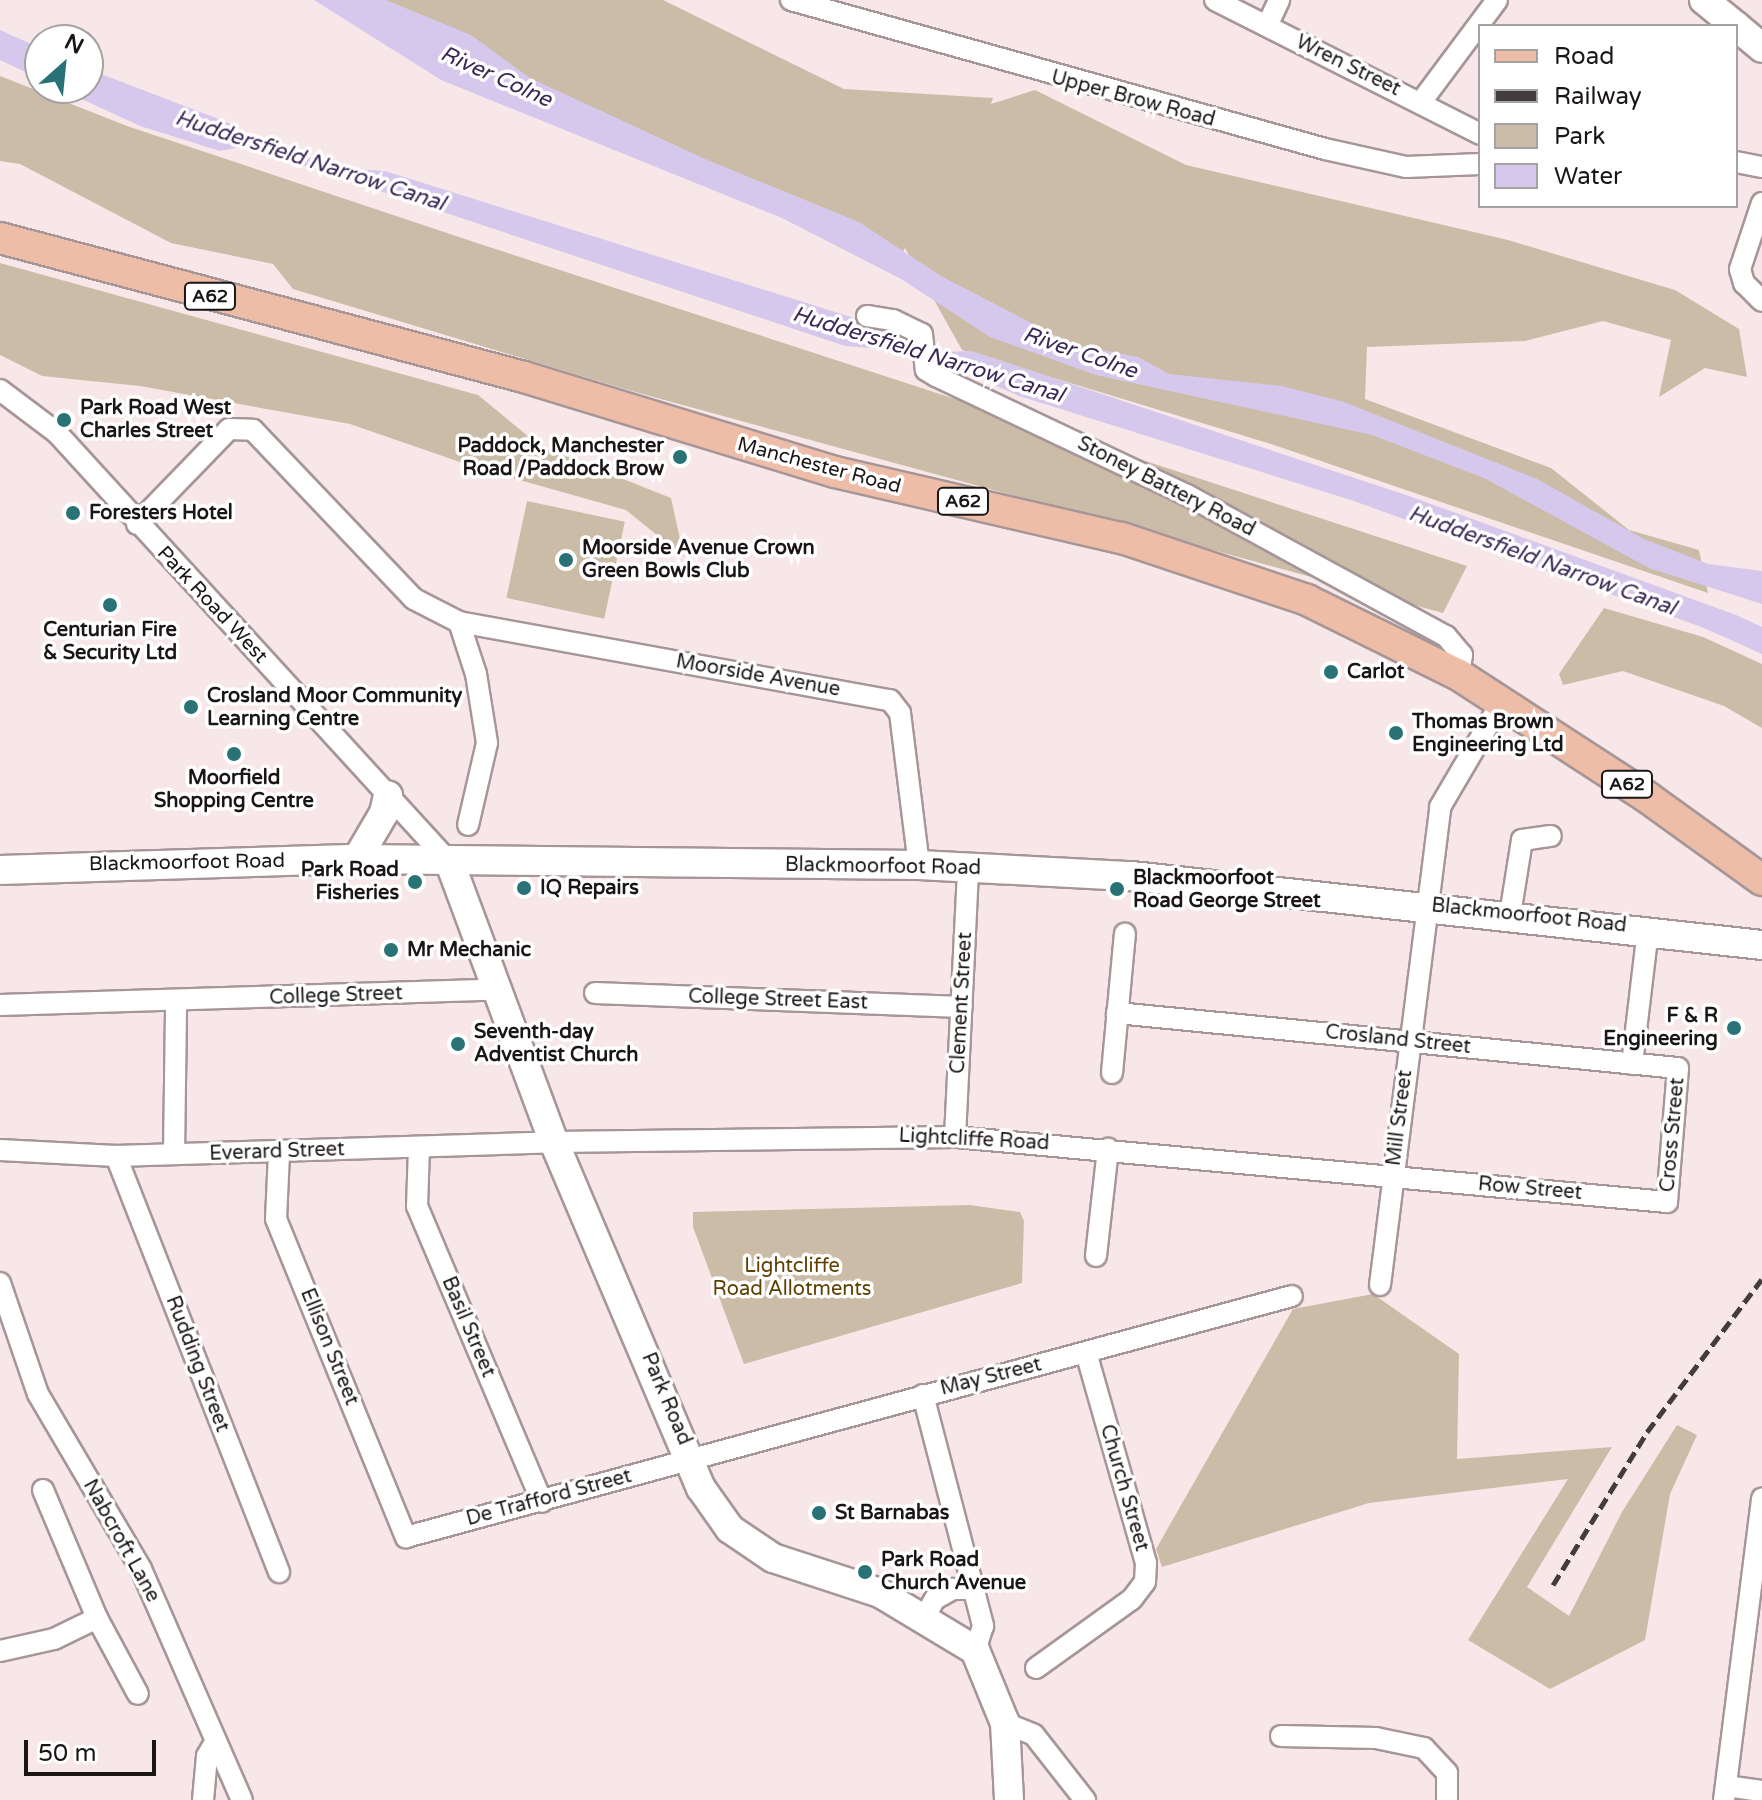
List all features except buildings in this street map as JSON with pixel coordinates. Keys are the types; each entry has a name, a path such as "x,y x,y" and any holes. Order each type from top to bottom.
{"main road":[{"name":"Manchester Road","path":"0,238 524,377 835,472 1122,538 1319,605 1459,675 1647,797 1762,880"}],"street":[{"name":"Upper Brow Road","path":"791,0 1325,149 1406,167 1478,164"},
{"name":"Wren Street","path":"1215,0 1478,133"},
{"path":"1267,26 1279,0"},
{"path":"1479,24 1497,0"},
{"path":"1704,0 1734,24"},
{"path":"1421,102 1478,26"},
{"path":"1738,28 1762,48"},
{"path":"1738,162 1762,167"},
{"path":"1762,203 1740,269 1744,283 1762,301"},
{"name":"Stoney Battery Road","path":"867,316 909,326 936,376 1187,495 1446,636 1462,655 1459,675"},
{"name":"Park Road West","path":"0,390 57,433 450,863"},
{"name":"Moorside Avenue","path":"137,524 229,429 253,430 414,599 459,622 890,700 900,713 919,865"},
{"path":"459,622 476,674 487,743 468,825"},
{"name":"Mill Street","path":"1380,1285 1425,904 1440,807 1501,703"},
{"path":"357,859 384,813 388,795"},
{"path":"1510,915 1522,840 1551,836"},
{"name":"Blackmoorfoot Road","path":"0,870 357,859 450,863 919,865 1132,876 1425,904 1761,945"},
{"name":"Park Road","path":"450,863 554,1142 708,1498 730,1529 773,1558 880,1593 925,1616 975,1650"},
{"name":"Clement Street","path":"955,1137 968,868"},
{"path":"1632,1064 1648,930"},
{"path":"1112,1073 1125,934"},
{"name":"College Street","path":"0,1005 176,1002 497,989"},
{"name":"College Street East","path":"595,993 962,1007"},
{"path":"174,1154 176,1002"},
{"name":"Crosland Street","path":"1117,1013 1678,1068"},
{"name":"Cross Street","path":"1667,1202 1678,1068"},
{"name":"Lightcliffe Road","path":"554,1142 955,1137 1393,1176"},
{"name":"Everard Street","path":"0,1150 116,1156 554,1142"},
{"name":"Basil Street","path":"419,1147 417,1206 542,1502"},
{"path":"1096,1256 1108,1149"},
{"name":"Ellison Street","path":"279,1153 276,1219 406,1537"},
{"name":"Rudding Street","path":"116,1156 279,1572"},
{"name":"Row Street","path":"1393,1176 1667,1202"},
{"name":"Nabcroft Lane","path":"0,1283 38,1394 141,1569 214,1744 242,1800"},
{"name":"May Street","path":"691,1459 1292,1296"},
{"name":"Church Street","path":"1036,1668 1132,1599 1145,1582 1146,1563 1086,1353"},
{"path":"923,1395 983,1626 975,1650 1005,1723 1009,1800"},
{"name":"De Trafford Street","path":"406,1537 691,1459"},
{"path":"43,1490 97,1618 138,1694"},
{"path":"1762,1498 1755,1626 1725,1793 1762,1791"},
{"path":"925,1616 935,1599 953,1589 973,1589"},
{"path":"0,1651 54,1639 97,1618"},
{"path":"1005,1723 1034,1735 1085,1800"},
{"path":"1281,1736 1376,1738 1424,1748 1447,1773 1447,1800"},
{"path":"203,1800 207,1756 214,1744"}],"green space":[{"path":"326,0 663,0 844,89 993,98 991,104 1035,90 1186,165 1508,240 1675,290 1739,329 1747,377 1705,368 1659,397 1671,340 1603,321 1525,341 1367,347 1365,399 1551,468 1629,530 1699,550 1708,593 1271,444 962,350 905,248 901,255"},
{"path":"0,76 24,85 24,104 71,104 127,126 474,242 1467,566 1443,613 628,390 293,289 273,264 171,243 20,164 0,161"},
{"path":"0,263 478,395 540,446 671,498 684,557 626,510 480,469 350,424 140,386 42,376 0,355"},
{"name":"Moorside Avenue Crown Green Bowls Club","path":"527,501 625,522 604,619 506,598"},
{"path":"1604,608 1703,637 1762,664 1762,728 1724,706 1623,671 1563,685 1559,674"},
{"name":"Lightcliffe Road Allotments","path":"969,1205 1020,1212 1024,1221 1022,1283 744,1364 693,1227 693,1212"},
{"path":"1373,1294 1459,1354 1457,1459 1612,1447 1527,1587 1569,1616 1622,1512 1677,1425 1697,1435 1670,1494 1645,1640 1550,1689 1468,1640 1568,1479 1369,1503 1162,1567 1156,1549 1293,1309"}],"water":[{"name":"River Colne","path":"314,0 386,0 471,35 530,78 705,159 859,222 941,276 1072,344 1138,357 1169,374 1282,386 1344,402 1537,479 1644,539 1708,564 1762,571 1762,604 1649,568 1484,478 1372,435 1096,375 990,337 901,279 782,218 441,80"},
{"path":"0,30 24,41 24,71 0,60"},
{"name":"Huddersfield Narrow Canal","path":"104,75 229,123 245,138 341,168 385,171 851,317 907,343 941,352 972,351 1409,496 1736,615 1762,627 1762,654 1704,628 1354,501 1019,396 940,361 905,351 845,346 245,146 220,151 140,126 93,104 104,104"}],"railway":[{"path":"1553,1585 1647,1432 1762,1279"}],"place":[{"name":"Park Road West Charles Street","path":"64,420"},
{"name":"Paddock, Manchester Road /Paddock Brow","path":"680,457"},
{"name":"Foresters Hotel","path":"73,513"},
{"name":"Moorside Avenue Crown Green Bowls Club","path":"566,560"},
{"name":"Centurian Fire & Security Ltd","path":"110,605"},
{"name":"Carlot","path":"1331,672"},
{"name":"Crosland Moor Community Learning Centre","path":"191,707"},
{"name":"Thomas Brown Engineering Ltd","path":"1396,733"},
{"name":"Moorfield Shopping Centre","path":"234,754"},
{"name":"Park Road Fisheries","path":"415,882"},
{"name":"IQ Repairs","path":"524,888"},
{"name":"Blackmoorfoot Road George Street","path":"1117,889"},
{"name":"Mr Mechanic","path":"391,950"},
{"name":"F & R Engineering","path":"1734,1028"},
{"name":"Seventh-day Adventist Church","path":"458,1044"},
{"name":"St Barnabas","path":"819,1513"},
{"name":"Park Road Church Avenue","path":"865,1572"}]}
